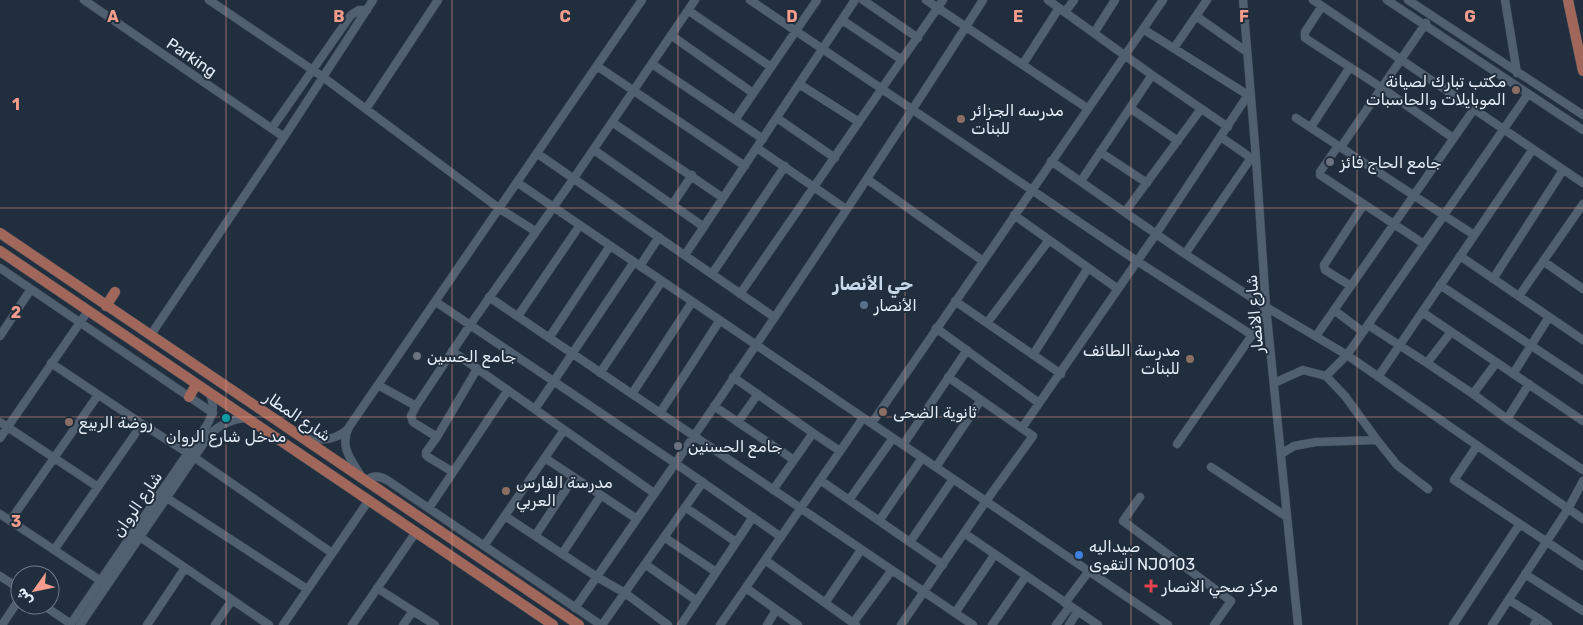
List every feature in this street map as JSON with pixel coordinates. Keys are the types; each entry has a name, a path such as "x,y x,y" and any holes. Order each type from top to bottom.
{"main road":[{"path":"1568,0 1583,71"},
{"name":"شارع المطار","path":"0,233 579,625"},
{"name":"شارع المطار","path":"0,252 553,625"},
{"path":"106,306 115,292"},
{"path":"189,396 196,385"},
{"path":"437,546 444,542 445,534"},
{"path":"459,561 460,553 466,548"}],"street":[{"name":"Parking","path":"84,0 284,137"},
{"path":"209,0 323,77 500,209 535,231"},
{"path":"150,336 284,137 373,0"},
{"path":"366,109 438,0"},
{"path":"304,439 331,439 341,435 349,427 642,0"},
{"path":"436,437 413,422 411,416 416,406 535,231 594,150 695,0"},
{"path":"750,0 1137,261 1252,335"},
{"path":"735,120 817,0"},
{"path":"685,256 855,0"},
{"path":"863,0 918,38"},
{"path":"926,0 1088,108"},
{"path":"740,294 943,0"},
{"path":"575,608 867,179 983,0"},
{"path":"1048,0 1228,127"},
{"path":"1022,64 1062,10 1074,0"},
{"path":"1094,33 1116,0"},
{"path":"872,423 1051,160 1163,0"},
{"path":"1174,48 1207,0"},
{"name":"شارع الانصار","path":"1243,0 1266,307 1298,625"},
{"path":"1313,0 1583,183"},
{"path":"1387,0 1583,130"},
{"path":"1408,0 1583,115"},
{"path":"1498,0 1506,2 1517,73"},
{"path":"1322,6 1305,32 1305,38 1454,138"},
{"path":"272,128 351,15 359,10 367,10"},
{"path":"689,10 771,67"},
{"path":"1196,16 1247,52"},
{"path":"1424,244 1320,174 1320,172 1382,88 1430,16"},
{"path":"842,20 902,60"},
{"path":"1022,428 1250,95 1143,28"},
{"path":"672,36 753,93"},
{"path":"652,64 764,139"},
{"path":"597,66 745,166"},
{"path":"1310,127 1350,67"},
{"path":"1081,181 1152,75"},
{"path":"799,84 859,122"},
{"path":"1326,376 1347,356 1528,94"},
{"path":"1130,108 1178,141"},
{"path":"1125,212 1201,109"},
{"path":"1316,336 1474,109"},
{"path":"777,118 835,158"},
{"path":"1296,118 1474,235"},
{"path":"612,122 723,198"},
{"path":"1185,254 1254,158 1221,137"},
{"path":"757,148 846,209"},
{"path":"1378,377 1532,149"},
{"path":"594,150 704,227"},
{"path":"1100,152 1147,183"},
{"path":"538,154 774,317"},
{"path":"1051,160 1185,254 1266,307 1347,356 1583,519"},
{"path":"712,274 785,166"},
{"path":"1493,279 1563,170"},
{"path":"672,205 692,175"},
{"path":"867,179 983,261"},
{"path":"518,183 1089,571 1157,622 1168,625"},
{"path":"1351,286 1325,270 1324,265 1364,204"},
{"path":"1519,296 1583,204"},
{"path":"1014,214 1118,289"},
{"path":"518,316 580,225"},
{"path":"535,409 571,353 637,264 659,238"},
{"path":"988,324 1049,240"},
{"path":"549,338 610,246"},
{"path":"1460,256 1583,340"},
{"path":"1542,261 1583,289"},
{"path":"0,268 213,413"},
{"path":"1033,355 1088,268"},
{"path":"600,374 662,281"},
{"path":"1440,285 1583,380"},
{"path":"0,336 31,289"},
{"path":"490,297 600,374 972,625"},
{"path":"955,301 1060,374"},
{"path":"436,302 703,482 781,537"},
{"path":"632,394 692,302"},
{"path":"1176,444 1252,335 1266,307"},
{"path":"1334,310 1363,332"},
{"path":"0,438 88,311"},
{"path":"1422,312 1583,421"},
{"path":"1513,374 1550,317"},
{"path":"660,413 720,320"},
{"path":"1368,325 1473,394 1583,470"},
{"path":"936,328 1039,403"},
{"path":"1427,363 1451,332"},
{"path":"903,445 967,350"},
{"path":"452,351 654,493"},
{"path":"1473,394 1496,363"},
{"path":"51,364 191,455 332,553"},
{"path":"453,472 426,455 426,452 477,369"},
{"path":"1274,383 1303,370 1326,376 1345,396 1397,465 1428,489"},
{"path":"733,377 840,451"},
{"path":"912,625 903,622 1033,436 948,378"},
{"path":"1507,419 1529,384"},
{"path":"378,385 416,406"},
{"path":"429,508 508,390"},
{"path":"210,394 213,401 213,413"},
{"path":"738,422 758,394"},
{"path":"10,520 98,395"},
{"path":"936,467 981,400"},
{"path":"714,406 794,460"},
{"name":"شارع الروان","path":"80,625 167,498 213,413"},
{"name":"شارع الروان","path":"70,624 191,455 215,429 228,421 245,418"},
{"path":"720,625 863,418"},
{"path":"0,422 98,487"},
{"path":"54,550 142,424"},
{"path":"349,427 344,440 346,450 364,479 376,476 384,478 602,625 703,482"},
{"path":"484,546 564,430"},
{"path":"773,490 813,433"},
{"path":"849,500 893,438"},
{"path":"1281,454 1294,446 1316,442 1377,440"},
{"path":"1477,446 1454,480 1583,566"},
{"path":"545,458 637,519"},
{"path":"879,521 922,458"},
{"path":"1211,467 1287,517"},
{"path":"535,536 574,477"},
{"path":"910,542 953,479"},
{"path":"820,480 942,565"},
{"path":"1492,625 1568,509 1583,481"},
{"path":"562,554 601,495"},
{"path":"1140,497 1123,521 1231,602 1214,625"},
{"path":"167,498 307,589"},
{"path":"283,625 369,500"},
{"path":"685,508 736,542"},
{"path":"0,514 101,581"},
{"path":"505,516 597,577 625,593 668,625"},
{"path":"681,625 753,518"},
{"path":"1453,625 1519,525"},
{"path":"352,625 416,532"},
{"path":"964,533 1098,625"},
{"path":"140,536 269,625"},
{"path":"664,537 716,572"},
{"path":"825,603 861,550"},
{"path":"955,613 994,554"},
{"path":"765,560 854,624 892,570"},
{"path":"645,564 697,600"},
{"path":"147,625 186,568"},
{"path":"1056,625 1067,604 1089,571"},
{"path":"1525,574 1583,611"},
{"path":"992,625 1026,576"},
{"path":"377,588 435,625"},
{"path":"746,588 798,625"},
{"path":"215,625 232,600"},
{"path":"1509,600 1536,622 1548,625"},
{"path":"767,625 776,610"},
{"path":"403,625 413,611"},
{"path":"1069,625 1078,612"},
{"path":"2,625 10,613"},
{"path":"57,615 70,624"}],"place":[{"name":"مكتب تبارك لصيانة الموبايلات والحاسبات","path":"1516,90"},
{"name":"مدرسه الجزائر للبنات","path":"961,119"},
{"name":"جامع الحاج فائز","path":"1330,162"},
{"name":"الأنصار","path":"864,305"},
{"name":"جامع الحسين","path":"417,356"},
{"name":"مدرسة الطائف للبنات","path":"1190,359"},
{"name":"ثانوية الضحى","path":"883,412"},
{"name":"مدخل شارع الروان","path":"226,418"},
{"name":"روضة الربيع","path":"69,422"},
{"name":"جامع الحسنين","path":"678,446"},
{"name":"مدرسة الفارس العربي","path":"506,491"},
{"name":"صيداليه التقوى NJ0103","path":"1079,555"},
{"name":"مركز صحي الانصار","path":"1151,586"}],"district":[{"name":"حي الأنصار","path":"873,284"}]}
